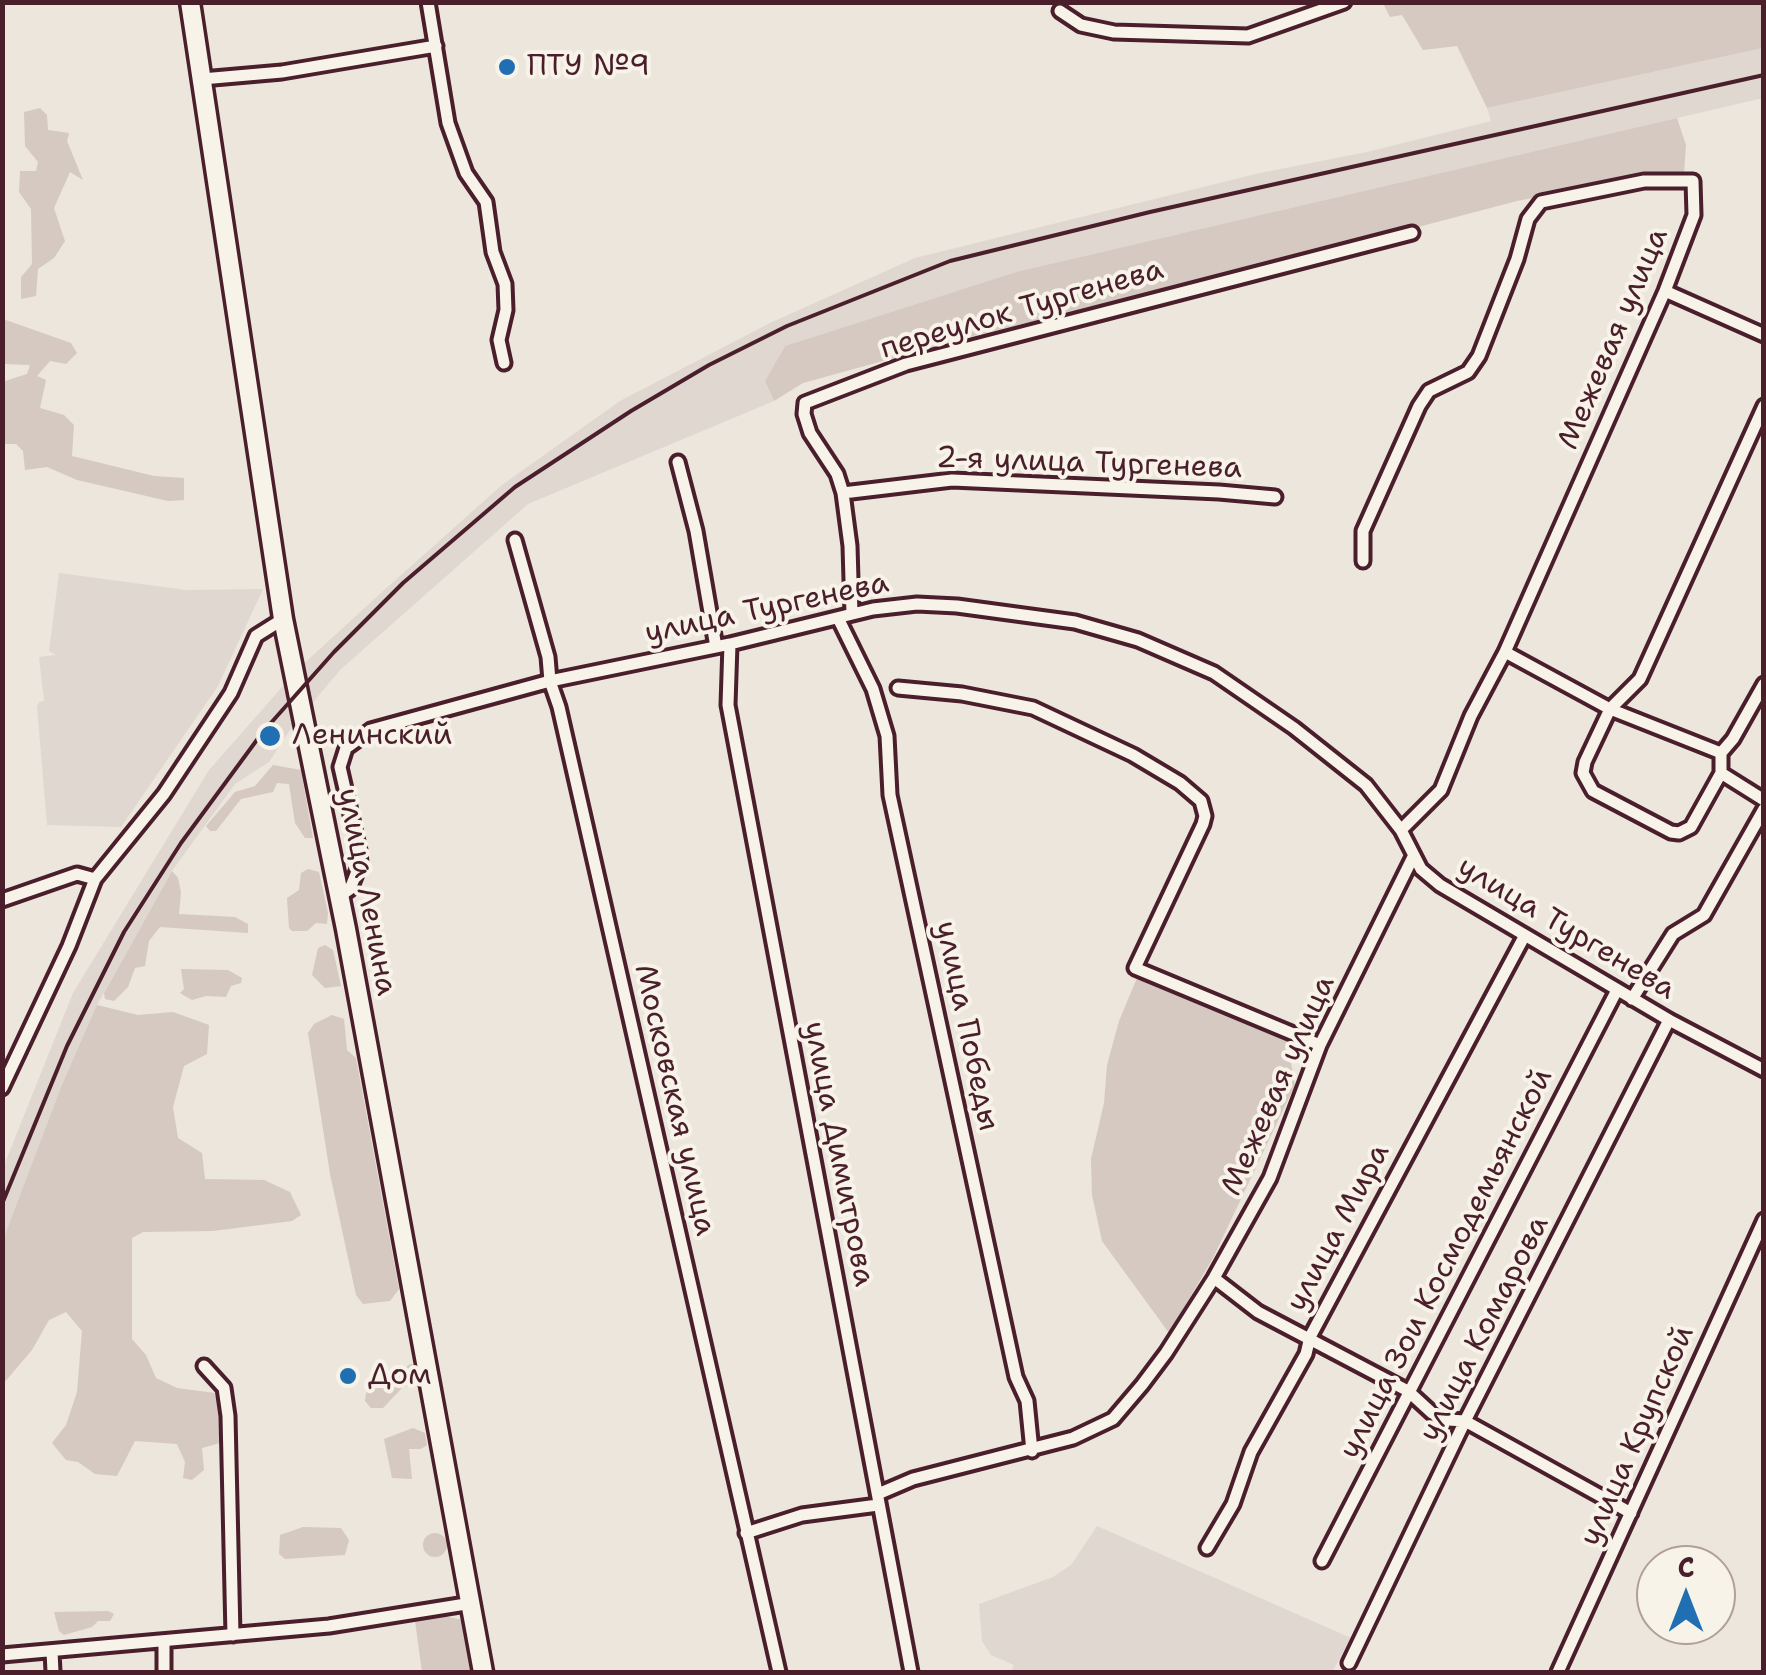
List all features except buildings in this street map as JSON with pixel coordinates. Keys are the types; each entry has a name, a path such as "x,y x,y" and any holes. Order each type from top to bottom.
{"main road":[{"name":"улица Ленина","path":"190,2 282,619 340,896 483,1672"}],"street":[{"path":"428,2 448,124 466,173 486,202 493,252 505,284 506,310 499,340 504,363"},
{"path":"1060,11 1081,24 1114,32 1248,36 1344,2"},
{"path":"202,79 282,72 436,46"},
{"name":"Межевая улица","path":"1362,561 1364,531 1419,406 1429,391 1468,372 1479,356 1518,259 1528,219 1541,202 1644,181 1693,181 1694,215 1665,291 1506,652 1470,716 1441,790 1401,830"},
{"name":"переулок Тургенева","path":"852,614 850,546 843,493 837,474 810,433 805,403 906,364 1412,233"},
{"path":"1665,291 1764,335"},
{"path":"1764,406 1640,679 1610,709 1585,762 1586,782 1593,791 1671,832 1690,827 1722,773 1721,753 1764,684"},
{"path":"678,462 696,531 716,646"},
{"name":"2-я улица Тургенева","path":"843,493 952,480 1275,498"},
{"name":"Московская улица","path":"515,540 548,657 550,681 564,726 780,1672"},
{"name":"улица Тургенева","path":"340,896 350,889 360,864 340,767 346,748 371,730 550,681 852,614 893,606 957,606 1075,622 1138,640 1214,673 1294,728 1366,785 1401,830 1413,857 1440,885 1669,1020 1764,1070"},
{"name":"улица Победы","path":"838,618 873,689 887,736 890,796 1016,1377 1027,1402 1032,1451"},
{"path":"2,1088 69,946 95,880 164,794 231,693 256,636 282,619"},
{"name":"улица Димитрова","path":"730,644 728,705 911,1672"},
{"path":"1506,652 1610,709 1721,753"},
{"path":"898,688 962,694 1034,708 1133,755 1180,783 1201,801 1204,824 1134,968 1320,1045"},
{"path":"1722,773 1764,800"},
{"path":"1632,998 1674,934 1704,915 1764,809"},
{"name":"Межевая улица","path":"746,1532 802,1515 878,1500 913,1480 1032,1451 1074,1438 1112,1419 1166,1353 1270,1178 1320,1045 1413,857"},
{"path":"2,900 77,874 95,880"},
{"name":"улица Мира","path":"1206,1548 1234,1504 1251,1452 1306,1354 1310,1336 1525,935"},
{"name":"улица Зои Космодемьянской","path":"1322,1561 1617,990"},
{"name":"улица Комарова","path":"1349,1662 1465,1421 1669,1020"},
{"name":"улица Крупской","path":"1558,1672 1764,1220"},
{"path":"1214,1278 1258,1312 1408,1390 1432,1413 1448,1420 1465,1421 1631,1512"},
{"path":"204,1366 224,1388 228,1416 233,1634"},
{"path":"2,1655 329,1626 472,1604"},
{"path":"164,1641 164,1672"},
{"path":"52,1651 54,1672"}],"shaded area":[{"path":"1383,3 1763,3 1763,48 1487,108 1457,46 1423,50 1402,15 1390,17"},
{"path":"1763,48 1763,98 1016,272 785,346 765,381 774,401 528,504 340,670 269,762 235,784 172,871 97,1005 3,1243 3,1168 73,993 209,770 298,669 382,592 502,485 620,401 770,323 915,258 1491,121 1487,108"},
{"path":"40,108 47,115 48,130 69,133 67,141 83,180 70,172 54,208 65,241 54,258 38,269 36,296 21,299 21,277 32,264 31,209 19,192 20,171 36,171 38,162 25,146 24,112"},
{"path":"1677,118 1686,145 1684,174 1642,177 1517,201 1281,263 988,332 803,383 774,401 765,381 785,346 1016,272"},
{"path":"3,319 71,343 77,353 66,364 50,361 37,376 46,380 40,408 64,415 74,425 72,456 154,476 184,478 184,500 168,501 77,480 47,467 25,470 23,451 16,444 3,444 2,382 27,374 30,365 3,364"},
{"path":"59,573 186,590 263,589 218,686 121,827 47,825 37,707 44,701 39,657 56,655 49,651"},
{"path":"273,765 301,770 313,838 305,838 295,823 289,784 277,783 273,792 241,799 216,831 210,831 206,826 235,792 255,786"},
{"path":"308,869 319,872 327,924 316,923 307,931 292,931 287,898 299,890 301,873"},
{"path":"172,871 181,892 179,914 235,917 248,924 248,933 160,927 149,941 145,966 135,968 128,987 114,1001 105,999 104,993"},
{"path":"325,945 333,950 341,986 325,988 312,975 318,948"},
{"path":"181,969 228,970 242,978 241,983 231,986 226,997 192,1000 180,993 184,989"},
{"path":"1137,978 1287,1040 1295,1085 1213,1258 1169,1333 1102,1241 1092,1195 1091,1159 1104,1103 1107,1065"},
{"path":"97,1005 138,1015 173,1012 209,1025 207,1054 184,1066 173,1107 178,1138 202,1153 205,1179 264,1180 290,1192 301,1215 292,1221 213,1231 143,1232 132,1238 132,1339 146,1355 156,1378 177,1388 215,1393 223,1425 220,1443 202,1448 204,1470 192,1480 183,1478 185,1462 177,1444 135,1441 117,1476 95,1474 78,1462 66,1460 52,1443 66,1425 77,1392 82,1331 66,1312 49,1320 32,1350 3,1384 2,1243"},
{"path":"332,1015 344,1019 347,1050 356,1058 399,1289 390,1301 363,1304 356,1295 330,1174 308,1033 314,1024"},
{"path":"410,1364 420,1366 422,1376 417,1384 403,1387 383,1408 371,1408 365,1401 367,1387 388,1382"},
{"path":"413,1428 425,1433 427,1445 409,1449 412,1479 392,1478 384,1439"},
{"path":"1097,1526 1351,1638 1332,1672 1011,1672 1014,1665 991,1655 982,1641 979,1604 1053,1577 1071,1565"},
{"path":"303,1527 341,1528 349,1540 345,1555 285,1559 279,1554 280,1535"},
{"path":"435,1533 447,1545 435,1557 423,1545"},
{"path":"54,1612 114,1614 110,1621 98,1621 92,1627 64,1635"},
{"path":"444,1616 463,1620 467,1628 472,1672 422,1672 415,1621"}],"railway":[{"path":"2,1204 67,1046 124,932 181,843 262,733 334,652 403,583 515,487 631,411 709,365 787,326 950,261 1150,212 1764,75"}],"place":[{"name":"ПТУ №9","path":"507,67"},
{"name":"Ленинский","path":"270,736"},
{"name":"Дом","path":"348,1376"}]}
